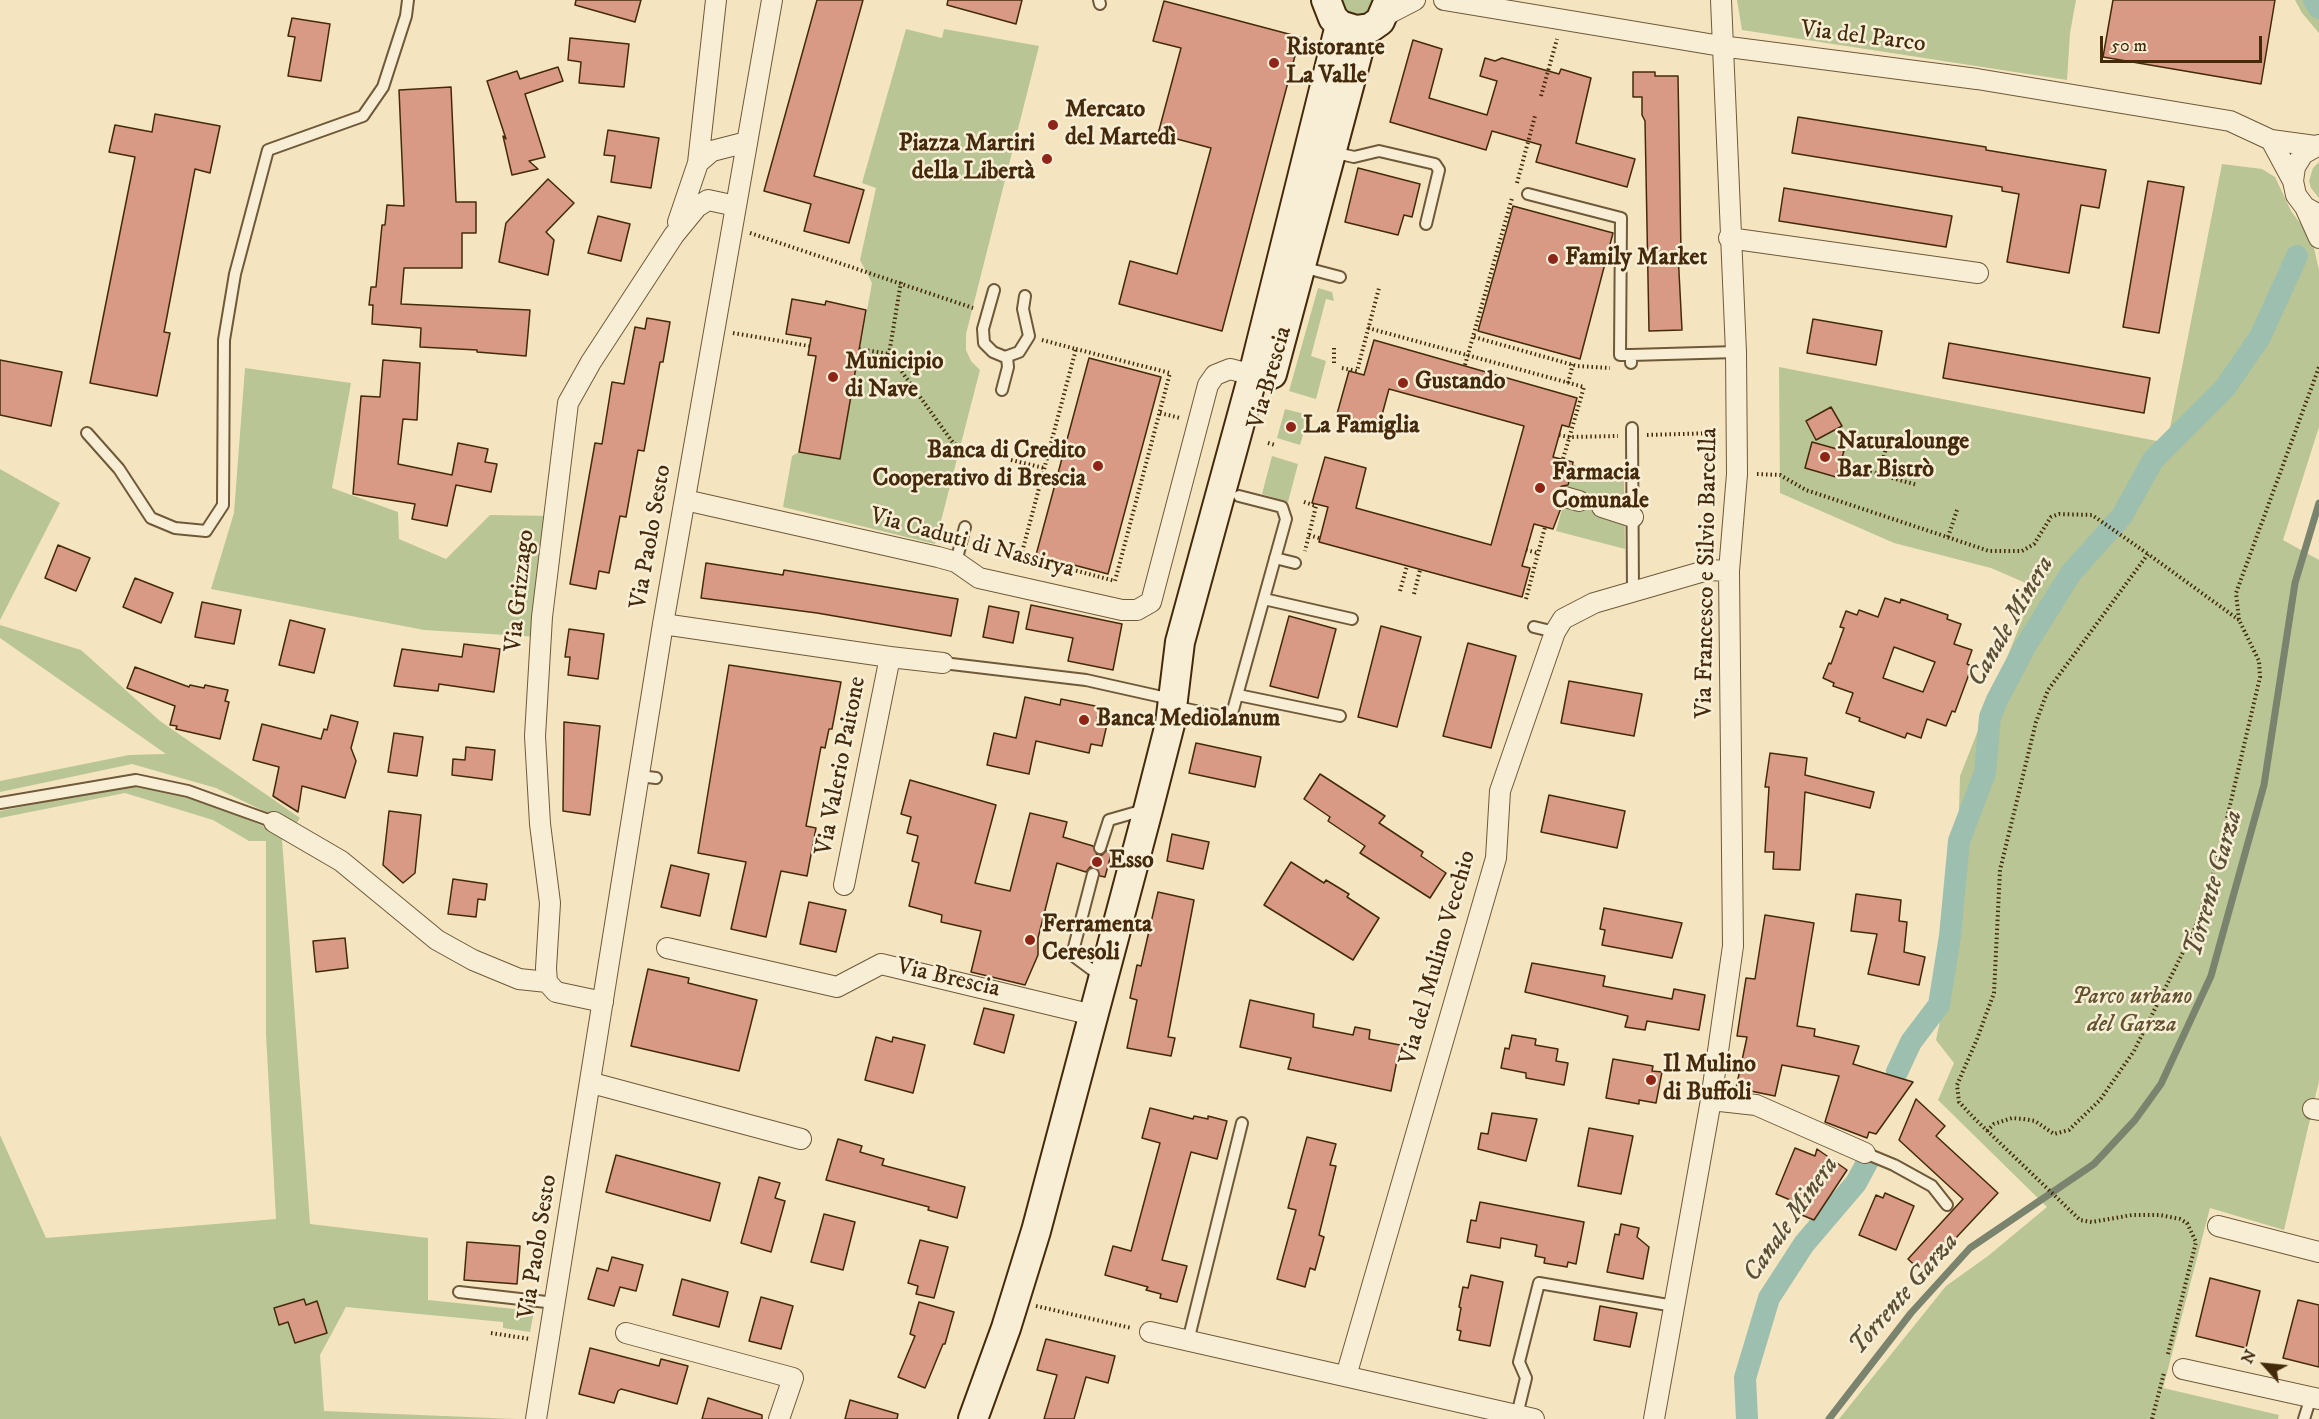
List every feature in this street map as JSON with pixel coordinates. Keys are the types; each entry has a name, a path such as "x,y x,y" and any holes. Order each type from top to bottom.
{"main road":[{"name":"Via Brescia","path":"1173,710 1199,648 1302,267 1331,152 1350,11"},
{"name":"Via Brescia","path":"973,1419 1036,1231 1173,710 1180,642 1350,11"}],"street":[{"name":"Via Grizzago","path":"674,235 698,163 716,0"},
{"name":"Via Paolo Sesto","path":"536,1419 592,1083 603,1002 647,777 663,624 772,0"},
{"path":"1350,11 1415,0"},
{"name":"Via del Parco","path":"1444,0 1721,46 1977,78 2230,121 2271,140 2317,145"},
{"name":"Via Francesco e Silvio Barcella","path":"1654,1419 1711,1100 1733,946 1730,571 1737,474 1736,352 1721,46 1724,19 1721,0"},
{"path":"2271,140 2293,181 2296,195 2312,211 2319,238"},
{"path":"698,163 712,151 747,142"},
{"name":"Via del Parco","path":"2293,181 2295,167 2303,154 2317,145"},
{"name":"Via Grizzago","path":"547,982 550,903 540,824 535,736 542,617 568,403 591,362 674,235 697,207 708,200 736,206"},
{"path":"1730,238 1978,273"},
{"name":"Via Caduti di Nassirya","path":"685,500 956,562 980,578 1122,610 1137,610 1151,602 1208,385 1215,375 1230,369 1253,375"},
{"path":"1602,507 1633,517"},
{"name":"Via del Mulino Vecchio","path":"1346,1376 1496,858 1500,791 1555,632 1563,619 1575,611 1708,570 1730,571"},
{"name":"Via Valerio Paitone","path":"663,624 702,636 944,663"},
{"name":"Via Valerio Paitone","path":"844,885 890,657"},
{"path":"274,822 341,861 437,940 473,960 519,979 547,982 556,992 603,1002"},
{"name":"Via Brescia","path":"667,948 837,987 881,964 1093,1015"},
{"path":"592,1083 801,1139"},
{"path":"1711,1100 1756,1104 1865,1154"},
{"path":"2218,1226 2319,1252"},
{"path":"1150,1332 1526,1417"},
{"path":"626,1333 793,1378 779,1419"},
{"path":"2183,1369 2315,1398"}],"lane":[{"path":"87,433 119,469 151,518 175,528 206,531 223,505 224,340 235,274 268,150 363,116 383,87 406,16 408,0"},
{"path":"1331,152 1354,157 1379,151 1435,164 1439,170 1426,224"},
{"path":"1528,194 1621,218 1620,355 1631,359 1687,358 1736,352"},
{"path":"1302,267 1340,277"},
{"path":"994,290 983,329 984,343 993,352 1007,357 1019,352 1029,336 1023,309 1025,296"},
{"path":"1002,390 1008,367 1007,357"},
{"path":"1633,433 1633,592"},
{"path":"944,663 1086,680 1173,710 1224,717 1233,710 1238,695 1286,519 1282,507 1239,496"},
{"path":"956,562 965,527"},
{"path":"1275,558 1295,563"},
{"path":"1264,598 1352,619"},
{"path":"1534,627 1555,632"},
{"path":"1238,695 1340,716"},
{"path":"0,802 136,780 188,791 274,822"},
{"path":"1100,848 1109,820 1148,810"},
{"path":"1093,874 1072,956 1103,978"},
{"path":"1188,1341 1242,1124"},
{"path":"1865,1154 1894,1165 1932,1186 1947,1205"},
{"path":"1526,1417 1526,1378 1520,1362 1539,1283 1674,1306"},
{"path":"459,1292 555,1304"},
{"path":"2304,1419 2315,1398"}],"path":[{"path":"1540,96 1563,19"},
{"path":"1465,365 1535,116"},
{"path":"732,227 901,282 987,313"},
{"path":"889,354 901,282"},
{"path":"1342,368 1357,371 1379,288"},
{"path":"1368,328 1584,387 1563,459"},
{"path":"714,330 809,346"},
{"path":"1029,336 1170,373 1115,581 1021,556 1076,349"},
{"path":"1474,337 1573,364 1611,368"},
{"path":"1334,348 1334,363"},
{"path":"859,349 889,354 954,444 960,446"},
{"path":"1568,382 1573,364"},
{"path":"1987,1131 1994,1124 2012,1118 2035,1121 2054,1134 2068,1130 2100,1100 2134,1051 2195,928 2216,865 2260,677 2259,661 2239,620 2236,593 2319,367"},
{"path":"1160,413 1186,420"},
{"path":"1559,435 1569,437 1633,433 1720,432 1720,443"},
{"path":"1268,443 1275,445"},
{"path":"1879,474 1886,447"},
{"path":"1011,460 1044,468"},
{"path":"1840,463 1917,485"},
{"path":"1751,474 1780,475 1806,490 1989,551 2022,551 2034,544 2051,516 2059,514 2092,515 2239,620"},
{"path":"1304,502 1316,506 1304,555"},
{"path":"1948,537 1957,510"},
{"path":"1525,596 1545,527"},
{"path":"1309,535 1319,538"},
{"path":"1526,550 1538,553"},
{"path":"2148,554 2048,690 2036,722 2000,870 1994,993 1957,1085 1959,1102 2069,1211 2086,1223 2132,1215 2180,1219 2187,1223 2196,1242 2152,1419"},
{"path":"1400,591 1407,566"},
{"path":"1414,594 1420,570"},
{"path":"1014,1301 1127,1327"},
{"path":"491,1333 549,1342"}],"green space":[{"path":"1337,0 1379,0 1370,16 1350,18"},
{"path":"1737,0 2076,0 2070,33 2067,80 1742,30"},
{"path":"2295,0 2319,0 2319,33 2302,13"},
{"path":"906,29 942,38 944,29 1039,46 966,334 966,350 971,361 980,370 935,544 783,507 792,456 799,452 840,459 872,283 860,260 876,188 862,183"},
{"path":"2319,162 2319,198 2311,188 2309,181 2313,168"},
{"name":"Parco urbano del Garza","path":"2222,164 2262,169 2275,177 2291,211 2312,239 2319,270 2319,427 2283,540 2319,560 2319,1081 2284,1230 2210,1208 2163,1388 2279,1415 2278,1419 1839,1419 1946,1286 1988,1256 2047,1207 1938,1100 1954,1063 1936,1040 1955,951 1960,776 2035,587 1991,568 1894,543 1780,493 1779,367 2167,443"},
{"path":"1318,288 1332,292 1334,301 1326,299 1311,356 1326,361 1316,399 1289,391"},
{"path":"245,368 351,383 332,488 398,512 399,539 446,559 490,515 553,516 539,637 424,630 211,589 234,513"},
{"path":"1285,409 1309,415 1300,445 1277,438"},
{"path":"1272,456 1298,464 1288,502 1262,494"},
{"path":"1574,465 1624,479 1625,549 1556,531"},
{"path":"0,469 60,503 0,620"},
{"path":"0,625 81,650 160,721 300,818 295,826 216,788 132,764 0,792 0,781 129,755 166,754 0,638"},
{"path":"132,785 180,793 263,826 282,839 310,1224 428,1238 428,1300 534,1311 530,1332 503,1328 503,1322 346,1307 320,1355 324,1411 516,1419 0,1419 0,1135 46,1238 276,1219 266,1034 266,841 249,841 213,820 125,793 0,818 0,811"}],"building":[{"path":"576,0 641,0 635,22 575,5"},
{"path":"817,0 863,0 814,176 864,190 849,243 804,231 811,204 764,191"},
{"path":"948,0 1022,0 1016,24 947,5"},
{"path":"2113,0 2275,0 2261,84 2103,57"},
{"path":"1164,1 1300,37 1222,331 1119,304 1130,261 1177,274 1211,148 1158,134 1181,48 1153,41"},
{"path":"292,18 330,24 321,81 288,76 295,37 288,36"},
{"path":"570,38 629,44 624,87 579,83 581,62 568,60"},
{"path":"1413,40 1442,49 1429,98 1487,115 1497,81 1480,76 1485,58 1495,61 1502,58 1559,74 1561,69 1591,78 1576,143 1635,159 1627,187 1536,162 1541,145 1492,131 1486,150 1390,122"},
{"path":"558,67 563,81 525,94 545,157 529,161 538,169 512,175 503,136 506,139 487,81 517,71 520,79"},
{"path":"1633,72 1655,72 1655,76 1678,76 1681,253 1678,253 1682,330 1649,331 1645,121 1642,115 1642,97 1633,97"},
{"path":"451,87 456,202 476,202 476,233 462,233 462,268 404,268 401,304 530,310 526,356 477,352 477,350 420,347 421,328 372,324 373,305 369,305 371,287 376,287 382,225 385,225 387,205 404,206 399,90"},
{"path":"155,114 220,126 210,173 195,169 164,332 170,333 157,396 90,383 135,157 109,152 115,125 152,132"},
{"path":"1798,117 1986,147 1986,150 2106,170 2099,208 2081,205 2069,273 2007,262 2019,194 2002,191 2002,187 1792,153"},
{"path":"608,130 659,138 651,188 611,182 615,156 604,155"},
{"path":"1358,168 1420,184 1412,217 1404,215 1398,235 1345,222"},
{"path":"548,179 574,203 546,232 554,240 548,275 499,262 506,223"},
{"path":"2148,181 2184,187 2159,333 2123,327"},
{"path":"1784,188 1952,216 1946,247 1779,221"},
{"name":"Family Market","path":"1513,206 1613,233 1580,359 1478,331"},
{"path":"598,216 630,224 621,261 588,253"},
{"path":"792,299 825,305 826,301 866,310 840,459 799,452 816,356 808,355 811,338 786,334"},
{"path":"647,318 670,322 663,362 660,362 644,451 638,450 626,517 620,516 609,573 599,571 596,589 570,584 595,443 602,444 612,382 624,384 635,327 645,329"},
{"path":"1813,319 1882,331 1876,365 1807,353"},
{"path":"1374,340 1577,398 1569,427 1562,425 1553,457 1573,462 1572,471 1568,485 1562,486 1554,493 1554,500 1561,508 1553,529 1534,524 1522,566 1530,568 1522,597 1319,542 1328,507 1312,503 1325,457 1366,468 1356,508 1491,545 1524,426 1389,389 1379,426 1337,414 1349,371 1364,375"},
{"path":"1949,343 2150,378 2144,413 1943,378"},
{"name":"Banca di Credito Cooperativo di Brescia","path":"1089,358 1161,377 1108,574 1036,555"},
{"path":"0,360 62,372 51,426 0,415"},
{"path":"383,360 420,363 417,420 403,419 398,464 452,475 458,443 488,449 485,462 497,464 491,492 456,485 447,526 412,519 415,504 353,494 361,396 380,397"},
{"path":"1831,407 1842,426 1816,440 1806,421"},
{"name":"Naturalounge Bar Bistrò","path":"1812,442 1844,451 1836,477 1805,468"},
{"path":"58,545 90,558 76,591 45,578"},
{"path":"706,563 783,575 784,570 958,599 951,636 817,613 701,598"},
{"path":"135,578 173,593 161,623 123,607"},
{"path":"1885,598 1900,603 1901,599 1948,615 1947,619 1961,624 1954,644 1972,650 1967,664 1972,666 1955,712 1952,711 1946,726 1927,719 1921,738 1907,733 1905,738 1859,721 1860,718 1846,713 1853,693 1833,686 1834,683 1823,678 1829,663 1831,664 1844,628 1840,627 1846,611 1857,615 1859,610 1878,617","holes":["1894,647 1935,662 1923,692 1883,678"]},
{"path":"202,602 241,610 234,644 195,637"},
{"path":"1031,605 1122,624 1113,670 1068,661 1073,638 1026,629"},
{"path":"989,606 1019,612 1013,643 983,637"},
{"path":"1289,616 1336,629 1318,698 1270,686"},
{"path":"290,620 325,629 314,673 279,665"},
{"path":"1381,626 1421,637 1397,727 1358,717"},
{"path":"569,629 604,634 598,679 568,675 570,657 565,657"},
{"path":"1468,643 1516,656 1491,748 1443,736"},
{"path":"464,644 500,649 494,692 439,684 438,691 394,686 402,649 462,657"},
{"path":"729,665 841,682 832,729 829,729 825,748 821,747 806,826 816,828 807,876 781,871 766,937 731,929 746,862 698,853"},
{"path":"135,667 189,687 190,685 204,688 205,685 228,690 225,701 229,702 220,739 176,729 177,726 170,725 175,706 127,688"},
{"path":"1569,681 1642,694 1634,736 1561,723"},
{"path":"1025,697 1060,705 1061,699 1100,707 1097,718 1108,720 1102,746 1091,744 1089,753 1036,741 1029,774 987,765 994,733 1016,738"},
{"path":"331,715 358,722 351,748 356,761 345,798 302,786 298,812 273,796 279,767 253,760 262,724 321,739 324,729 327,730"},
{"path":"564,722 600,726 590,815 563,811"},
{"path":"394,733 423,737 417,776 388,772"},
{"path":"1196,743 1261,757 1255,787 1189,773"},
{"path":"466,747 495,750 492,780 452,775 453,759 465,760"},
{"path":"1770,753 1807,758 1805,775 1874,792 1870,808 1805,792 1800,870 1773,869 1774,852 1765,852 1769,787 1765,787"},
{"path":"1320,774 1385,816 1379,823 1423,852 1421,856 1446,873 1430,898 1360,853 1365,846 1328,821 1330,817 1304,799"},
{"path":"910,780 996,805 975,883 1010,891 1030,813 1067,822 1063,837 1093,846 1097,855 1102,855 1107,850 1112,851 1105,877 1100,876 1095,867 1090,867 1086,872 1057,863 1038,938 1038,955 1025,985 971,972 981,931 941,922 942,915 909,906 919,863 912,861 918,836 907,833 911,817 901,814"},
{"path":"1549,795 1625,811 1617,848 1541,832"},
{"path":"389,811 421,815 415,873 403,883 383,865"},
{"path":"1172,834 1209,842 1203,869 1167,861"},
{"path":"1291,862 1324,883 1326,880 1349,894 1347,897 1379,918 1353,960 1264,905"},
{"path":"671,865 709,874 700,916 661,907"},
{"path":"453,879 487,884 485,900 478,899 476,917 448,914"},
{"path":"1158,892 1194,900 1168,1037 1175,1038 1171,1056 1127,1048 1137,1000 1130,998 1137,965 1141,966"},
{"path":"1856,894 1901,900 1899,921 1907,922 1904,952 1925,957 1919,985 1868,974 1877,934 1851,931"},
{"path":"809,902 846,910 836,952 800,944"},
{"path":"1604,908 1682,923 1672,958 1602,945 1605,930 1600,929"},
{"path":"1765,915 1814,923 1797,1026 1815,1029 1814,1036 1859,1046 1853,1064 1913,1082 1876,1134 1869,1132 1867,1138 1825,1122 1839,1076 1782,1065 1775,1096 1736,1088 1747,1037 1737,1036 1746,978 1755,979"},
{"path":"345,938 348,968 316,972 313,941"},
{"path":"1532,963 1605,976 1603,986 1672,999 1674,989 1705,995 1699,1030 1647,1021 1645,1030 1625,1027 1628,1016 1525,992"},
{"path":"648,969 689,978 688,983 757,1000 739,1071 631,1046"},
{"path":"1250,1000 1314,1014 1313,1027 1353,1035 1355,1027 1370,1030 1369,1039 1400,1045 1391,1091 1288,1069 1291,1058 1240,1047"},
{"path":"984,1008 1014,1015 1004,1053 974,1044"},
{"path":"1512,1035 1536,1039 1535,1045 1558,1049 1556,1061 1568,1063 1564,1085 1526,1078 1526,1073 1501,1068 1505,1048 1509,1049"},
{"path":"876,1037 892,1042 893,1037 925,1045 913,1093 865,1080"},
{"path":"1613,1059 1653,1066 1652,1071 1662,1072 1656,1103 1639,1100 1639,1104 1606,1098"},
{"path":"1916,1099 1945,1126 1936,1136 1998,1193 1923,1273 1908,1259 1963,1199 1899,1140"},
{"path":"1150,1108 1193,1119 1194,1116 1208,1119 1208,1116 1227,1121 1217,1159 1191,1152 1162,1260 1187,1266 1177,1302 1160,1298 1161,1294 1146,1290 1148,1287 1105,1275 1113,1246 1131,1251 1160,1143 1142,1138"},
{"path":"1492,1113 1537,1119 1526,1161 1478,1149 1481,1133 1488,1134"},
{"path":"1589,1128 1633,1136 1621,1194 1578,1186"},
{"path":"1307,1137 1336,1144 1330,1165 1336,1166 1319,1235 1324,1237 1315,1270 1310,1268 1305,1287 1277,1279 1296,1210 1288,1208"},
{"path":"838,1139 862,1146 860,1152 884,1159 882,1165 965,1187 957,1218 928,1210 929,1207 826,1180"},
{"path":"1795,1148 1815,1156 1817,1149 1847,1170 1814,1220 1792,1211 1795,1202 1776,1194"},
{"path":"616,1155 720,1183 710,1221 606,1192"},
{"path":"759,1177 780,1183 775,1198 785,1201 771,1252 741,1243"},
{"path":"1885,1193 1914,1206 1896,1250 1859,1235 1876,1195 1883,1198"},
{"path":"1480,1202 1584,1222 1576,1264 1568,1262 1567,1267 1544,1263 1545,1258 1535,1256 1537,1245 1501,1238 1500,1248 1467,1242 1471,1220 1476,1221"},
{"path":"824,1214 855,1222 843,1270 811,1262"},
{"path":"1621,1224 1639,1228 1637,1237 1649,1247 1643,1279 1607,1272 1615,1234 1619,1235"},
{"path":"920,1240 948,1247 934,1298 916,1294 918,1286 908,1283"},
{"path":"467,1242 520,1246 517,1284 464,1280"},
{"path":"612,1257 643,1265 636,1291 620,1287 614,1306 588,1299 597,1268 608,1271"},
{"path":"1471,1275 1503,1282 1490,1346 1459,1340 1461,1331 1457,1330 1461,1308 1459,1307 1463,1287 1468,1288"},
{"path":"2210,1278 2260,1291 2246,1348 2196,1336"},
{"path":"682,1279 728,1292 719,1327 673,1315"},
{"path":"761,1297 793,1306 781,1349 749,1341"},
{"path":"304,1299 306,1305 317,1301 327,1333 295,1343 288,1322 279,1325 274,1308"},
{"path":"2298,1300 2319,1305 2319,1367 2283,1358"},
{"path":"919,1302 954,1312 945,1344 943,1344 925,1388 898,1377 915,1336 910,1334"},
{"path":"1600,1306 1637,1313 1630,1347 1594,1340"},
{"path":"1046,1339 1115,1356 1108,1383 1086,1377 1074,1419 1044,1419 1057,1375 1037,1370"},
{"path":"590,1348 659,1366 661,1359 688,1366 677,1404 621,1389 614,1403 579,1394"},
{"path":"708,1398 762,1415 762,1419 702,1419"},
{"path":"850,1400 898,1414 897,1419 845,1419"}],"waterway":[{"name":"Canale Minera","path":"2314,0 2319,8"},
{"name":"Canale Minera","path":"1897,1072 1911,1042 1939,1005 1950,936 1959,841 1985,773 1990,717 1997,700 2026,645 2071,573 2122,516 2153,460 2225,388 2260,337 2297,256"},
{"name":"Torrente Garza","path":"1829,1419 1911,1313 1970,1248 2094,1164 2135,1120 2161,1084 2211,976 2264,785 2295,583 2319,503"},
{"name":"Canale Minera","path":"1747,1419 1745,1378 1769,1298 1804,1244 1856,1183 1869,1159"}],"place":[{"name":"Ristorante La Valle","path":"1274,63"},
{"name":"Mercato del Martedì","path":"1053,125"},
{"name":"Piazza Martiri della Libertà","path":"1047,159"},
{"name":"Family Market","path":"1553,259"},
{"name":"Municipio di Nave","path":"833,377"},
{"name":"Gustando","path":"1403,383"},
{"name":"La Famiglia","path":"1291,427"},
{"name":"Naturalounge Bar Bistrò","path":"1825,457"},
{"name":"Banca di Credito Cooperativo di Brescia","path":"1098,466"},
{"name":"Farmacia Comunale","path":"1540,488"},
{"name":"Banca Mediolanum","path":"1084,720"},
{"name":"Esso","path":"1097,862"},
{"name":"Ferramenta Ceresoli","path":"1030,940"},
{"name":"Il Mulino di Buffoli","path":"1651,1080"}]}
